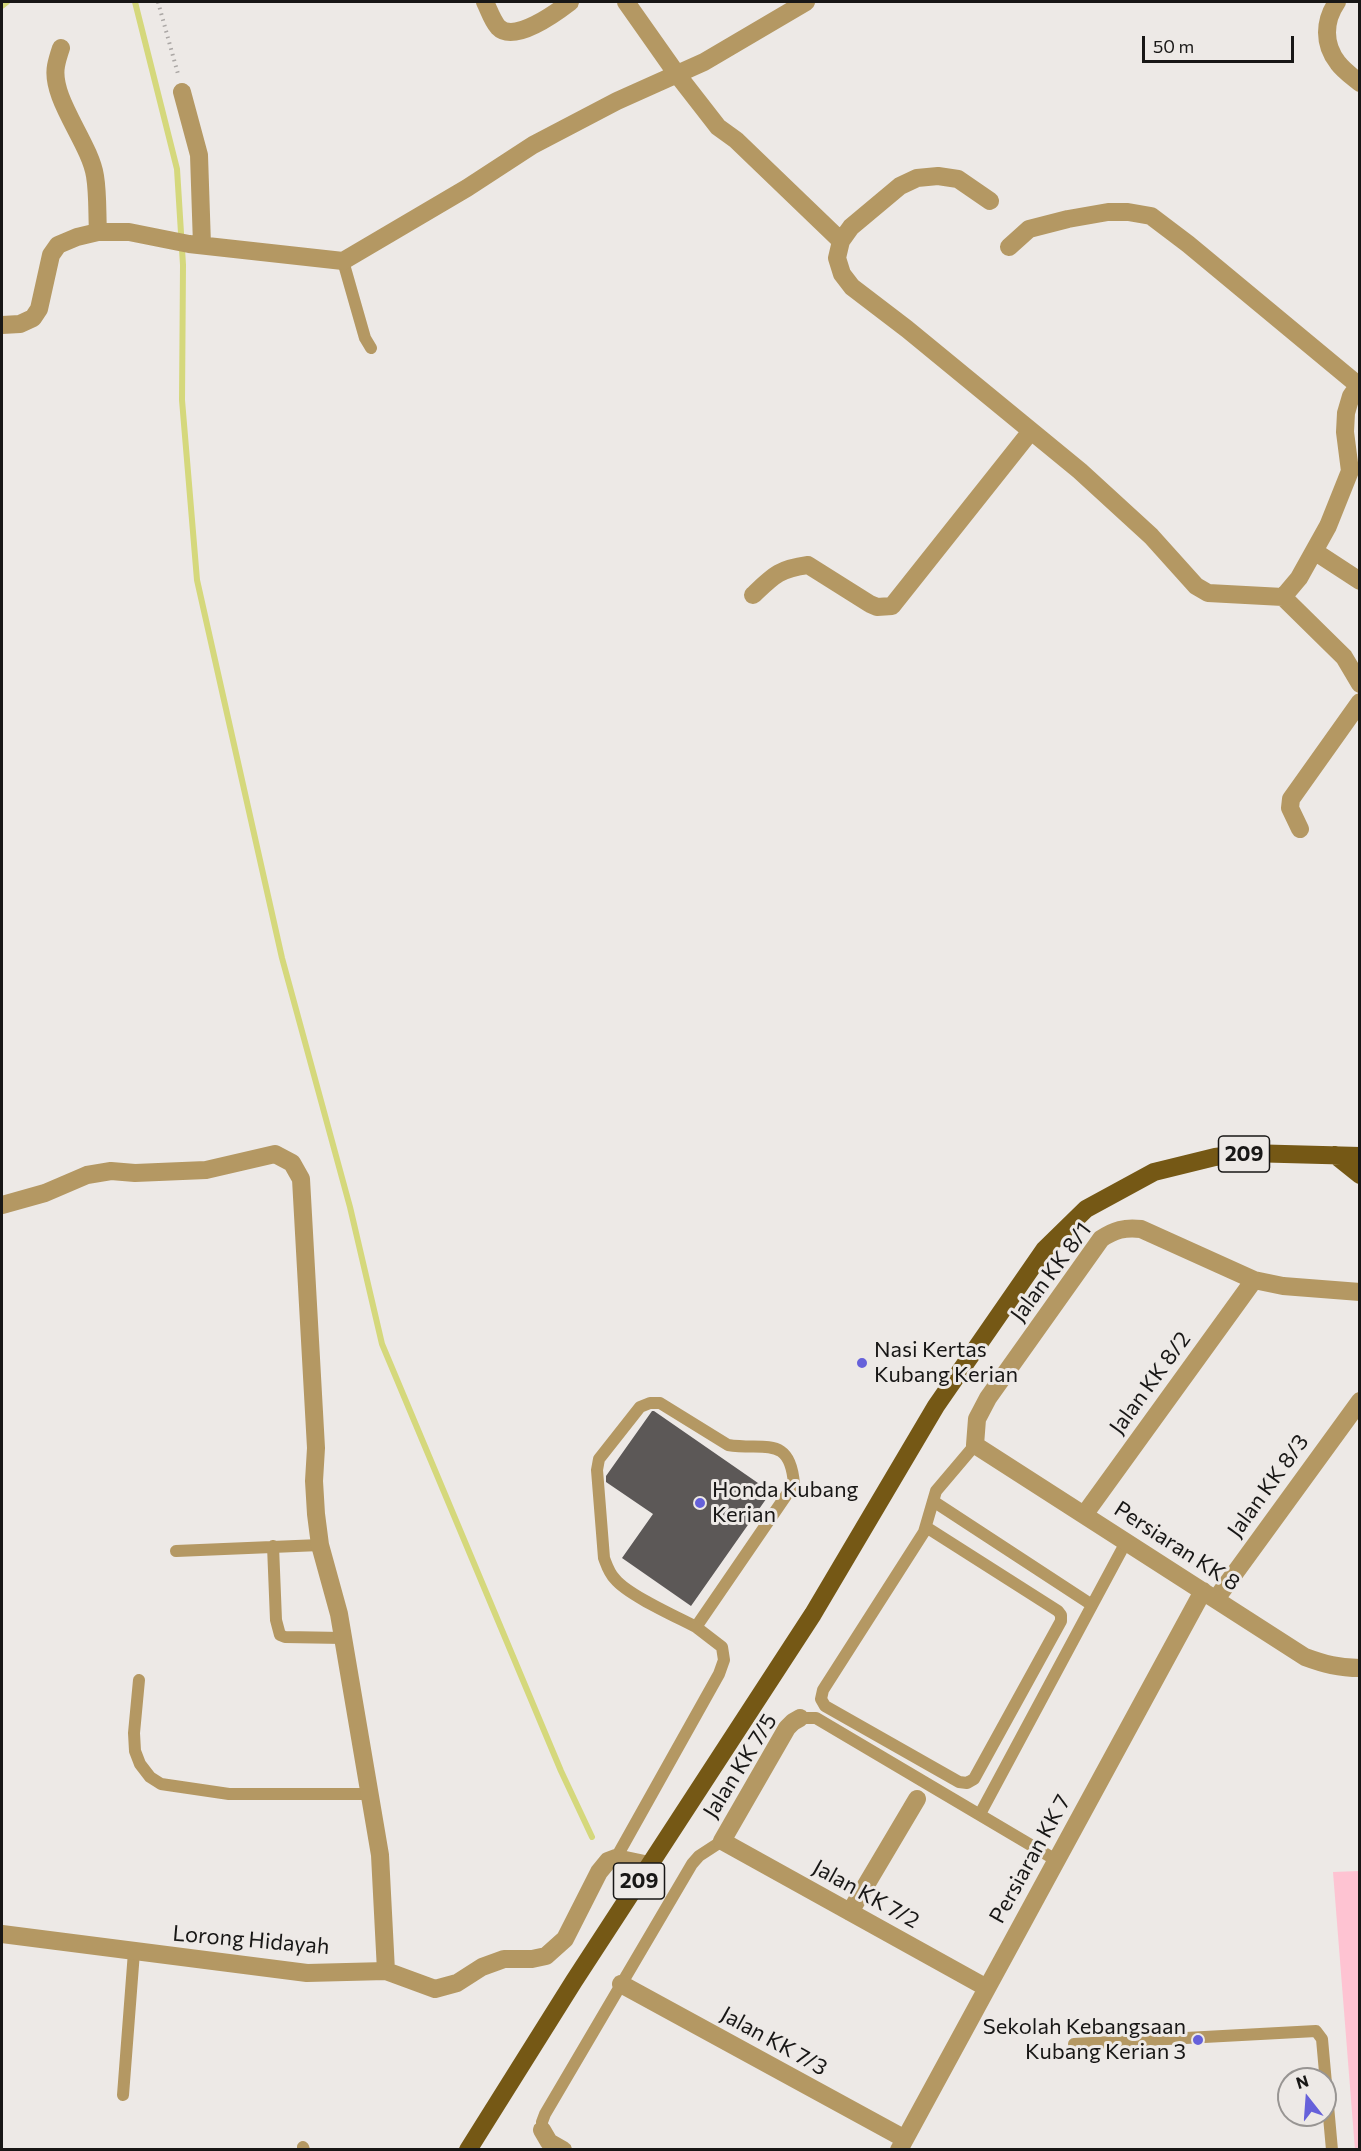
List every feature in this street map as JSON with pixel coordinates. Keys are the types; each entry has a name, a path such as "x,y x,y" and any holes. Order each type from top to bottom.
{"main road":[{"name":"209","path":"468,2150 649,1865 813,1614 936,1406 1044,1250 1086,1209 1154,1172 1215,1157 1247,1153 1359,1156"},
{"path":"1335,1155 1359,1175"}],"street":[{"path":"485,2 499,28 507,32 530,27 555,14 570,2"},
{"path":"626,2 676,73 718,127 736,140 841,241"},
{"path":"2,325 20,324 33,318 39,309 51,255 58,245 98,232 129,232 195,245 343,261 467,188 533,145 617,101 704,62 806,2"},
{"path":"1337,2 1330,11 1326,31 1330,48 1338,63 1359,82"},
{"path":"61,48 55,68 57,81 68,118 83,140 95,175 98,232"},
{"path":"182,92 199,155 195,245"},
{"path":"990,201 958,180 938,176 917,178 900,186 851,226 841,241 837,258 842,274 852,287 907,329 1080,471 1151,536 1196,586 1208,593 1284,597 1344,657 1359,684"},
{"path":"1009,247 1029,229 1068,219 1108,212 1128,212 1151,216 1188,243 1359,384 1351,396 1346,412 1345,432 1350,471 1328,526 1299,578 1284,597"},
{"path":"753,595 777,573 790,567 808,565 877,608 892,606 1031,431"},
{"path":"1314,551 1359,581"},
{"path":"1300,829 1290,808 1291,799 1359,702"},
{"path":"2,1205 45,1193 87,1175 111,1171 135,1173 206,1170 276,1154 292,1163 301,1179 316,1448 315,1514 320,1545 343,1638 380,1856 386,1971"},
{"name":"Jalan KK 8/1","path":"975,1445 977,1419 988,1398 1101,1239 1110,1232 1122,1228 1141,1229 1254,1280"},
{"path":"1254,1280 1283,1286 1359,1292"},
{"name":"Jalan KK 8/2","path":"1084,1515 1254,1280"},
{"name":"Jalan KK 8/3","path":"1210,1595 1359,1401"},
{"name":"Persiaran KK 8","path":"975,1445 1305,1657 1341,1668 1359,1668"},
{"name":"Persiaran KK 7","path":"902,2144 1056,1860 1210,1595"},
{"name":"Jalan KK 7/5","path":"722,1841 787,1728 800,1718"},
{"path":"850,1912 917,1799"},
{"name":"Jalan KK 7/2","path":"722,1841 987,1988"},
{"path":"616,1858 649,1865"},
{"name":"Lorong Hidayah","path":"2,1934 308,1973 386,1971 435,1989 457,1983 482,1967 504,1959 532,1959 546,1956 565,1939 599,1872 608,1862 616,1858"},
{"name":"Jalan KK 7/3","path":"621,1984 902,2144"},
{"path":"542,2130 549,2142 563,2150"}],"lane":[{"path":"343,261 365,338 371,348"},
{"path":"616,1858 719,1674 724,1660 722,1647 696,1627 616,1581 604,1558 597,1470 599,1459 640,1407 651,1403 660,1403 728,1445 769,1447 781,1451 789,1459 793,1471 794,1484 696,1627"},
{"path":"926,1527 1061,1615 1060,1621 974,1779 967,1783 959,1782 825,1706 821,1699 823,1690 924,1532 936,1491 975,1445"},
{"path":"933,1501 1092,1605"},
{"path":"980,1814 1126,1542"},
{"path":"176,1551 320,1545"},
{"path":"273,1546 276,1620 280,1635 343,1638"},
{"path":"138,1680 135,1751 140,1764 150,1777 161,1784 229,1794 370,1794"},
{"path":"800,1718 816,1718 1056,1860"},
{"path":"542,2130 545,2114 692,1864 699,1856 722,1841"},
{"path":"123,2095 135,1952"},
{"path":"1074,2044 1316,2031 1322,2039 1332,2150"}],"path":[{"path":"158,2 182,92"}],"shaded area":[{"path":"1359,1871 1360,2149 1355,2150 1333,1872"}],"building":[{"name":"Honda Kubang Kerian","path":"652,1411 771,1492 691,1606 622,1558 653,1514 606,1482 606,1476"}],"waterway":[{"path":"2,6 7,2"},
{"path":"135,2 177,169 183,265 182,400 197,580 282,958 350,1207 382,1344 561,1771 592,1837"}],"place":[{"name":"Nasi Kertas Kubang Kerian","path":"862,1363"},
{"name":"Honda Kubang Kerian","path":"700,1503"},
{"name":"Sekolah Kebangsaan Kubang Kerian 3","path":"1198,2040"}]}
